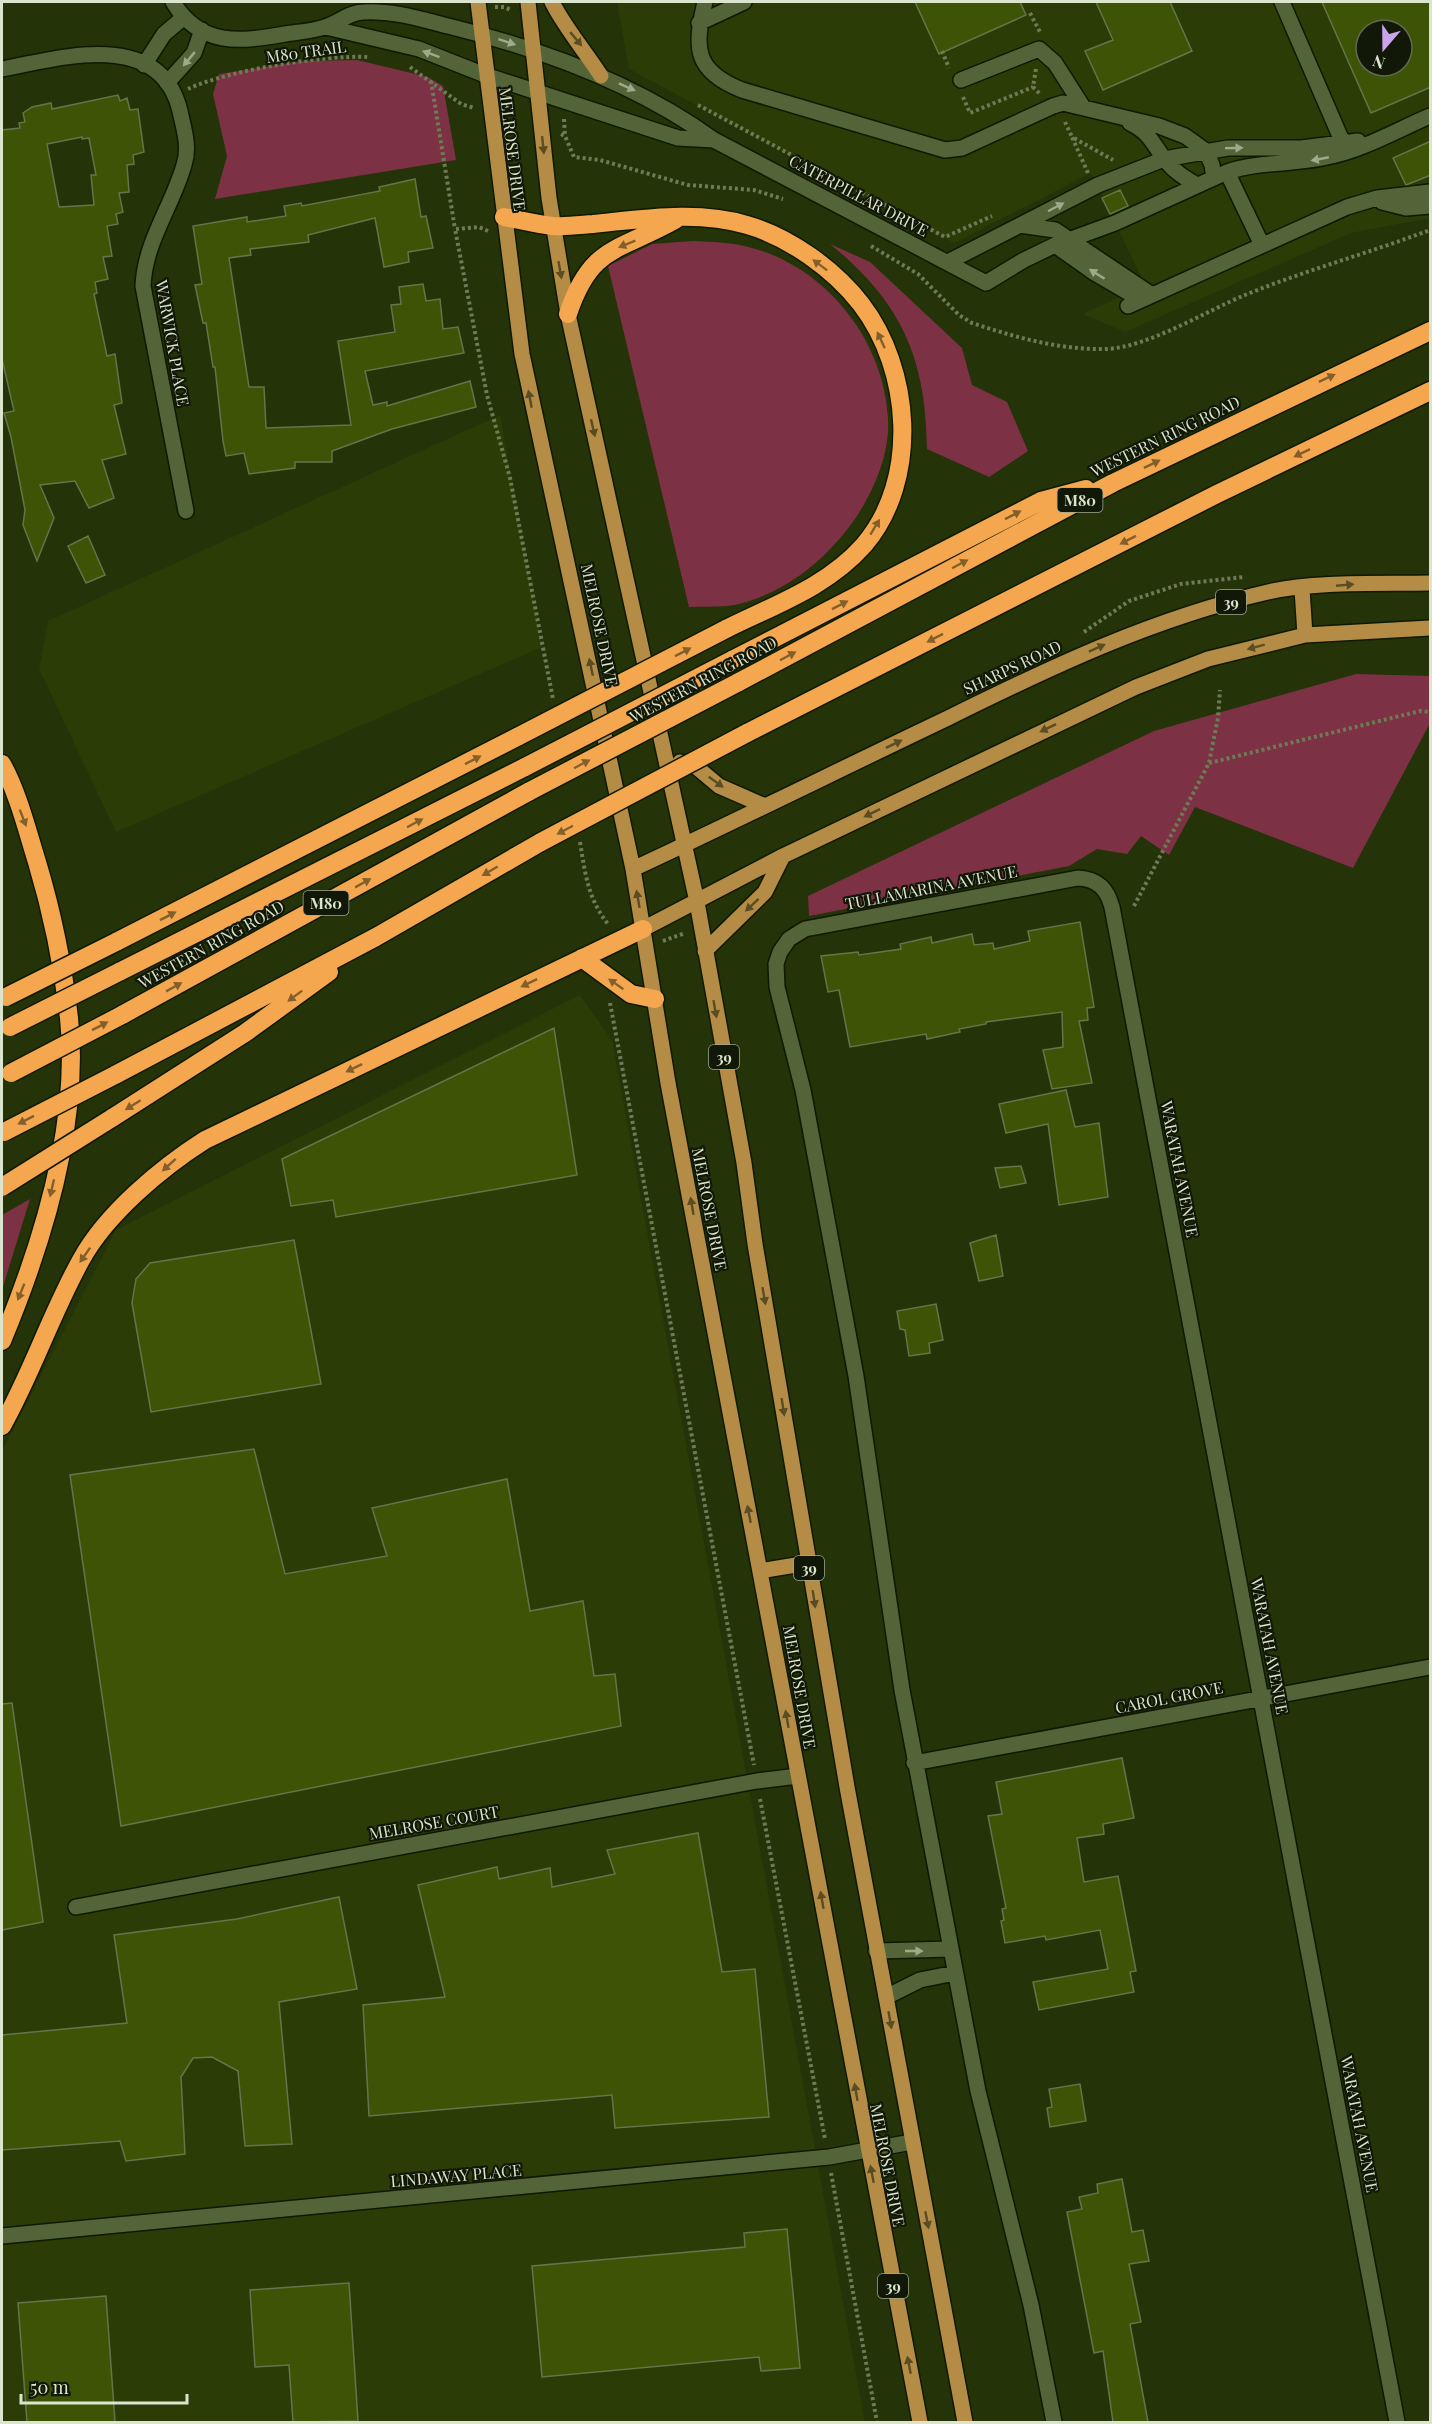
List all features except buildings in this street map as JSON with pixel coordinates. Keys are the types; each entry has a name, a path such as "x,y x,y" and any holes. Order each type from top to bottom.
{"highway":[{"path":"4,998 726,629 817,586 865,543 893,494 903,438 893,369 881,338 861,305 839,279 812,259 747,225 717,219 679,218 553,226 504,217"},
{"path":"568,314 579,284 595,261 679,218"},
{"name":"WESTERN RING ROAD","path":"6,1075 122,1015 530,791 1113,483 1431,331"},
{"path":"3,1132 376,937 541,842 747,734 1207,500 1431,391"},
{"path":"6,1029 525,767 1041,501 1113,483"},
{"path":"2,764 27,829 49,902 69,1019 69,1079 63,1140 45,1216 27,1276 2,1341"},
{"path":"2,1426 82,1258 112,1219 177,1158 205,1140 643,929"},
{"path":"2,1187 245,1034 376,937"},
{"path":"582,958 631,994 655,999"}],"main road":[{"name":"MELROSE DRIVE","path":"478,2 485,75 530,396 633,869 668,1083 920,2422"},
{"name":"MELROSE DRIVE","path":"528,2 553,226 568,314 668,760 683,845 697,902 744,1163 808,1563 876,1951 965,2422"},
{"path":"552,2 559,17 601,76"},
{"name":"SHARPS ROAD","path":"633,869 1043,671 1116,639 1193,612 1270,592 1359,584 1431,583"},
{"path":"1302,589 1305,635"},
{"path":"643,929 783,856 1137,687 1208,659 1305,635 1431,628"},
{"path":"668,760 694,765 719,786 765,806"},
{"path":"705,951 765,892 783,856"},
{"path":"760,1571 808,1563"}],"street":[{"path":"172,2 184,17 202,30 222,38 239,41 326,27"},
{"path":"705,2 699,23 698,44 701,57 714,77 725,83 935,149 953,151 962,148 1063,103 1175,131 1194,141 1206,151 1212,165 1262,245"},
{"path":"699,23 744,2"},
{"path":"1282,2 1345,147"},
{"name":"CATERPILLAR DRIVE","path":"326,27 361,12 404,14 480,34 601,76 674,112 714,140 986,283 1024,260 1055,245"},
{"path":"144,65 164,34 184,17"},
{"name":"CATERPILLAR DRIVE","path":"326,27 419,49 485,75 678,138 714,140"},
{"path":"2,69 100,54 117,55 144,65 171,90 194,53 202,30"},
{"path":"961,80 1039,49 1055,63 1083,107"},
{"name":"WARWICK PLACE","path":"171,90 186,138 187,153 178,183 146,258 143,286 186,511"},
{"path":"1055,245 1115,224 1197,185 1246,166 1300,162 1375,140 1431,116"},
{"path":"1119,118 1153,139 1164,159 1177,173 1197,185"},
{"path":"948,262 1020,225 1094,181 1164,159 1228,148 1345,147"},
{"path":"1140,300 1358,204 1377,198 1431,192"},
{"path":"1358,204 1378,202 1406,208 1431,206"},
{"path":"1020,225 1055,230 1071,239 1140,300"},
{"path":"1055,245 1093,272 1140,300"},
{"name":"TULLAMARINA AVENUE","path":"915,1763 856,1376 803,1090 777,987 776,964 780,952 789,939 805,929 1068,879 1088,879 1096,882"},
{"name":"WARATAH AVENUE","path":"1096,882 1109,896 1112,907 1397,2422"},
{"name":"CAROL GROVE","path":"915,1763 1431,1667"},
{"path":"915,1763 978,2091 1031,2305 1054,2422"},
{"name":"MELROSE COURT","path":"76,1907 757,1781 798,1776"},
{"path":"876,1951 951,1949"},
{"path":"886,1996 920,1980 955,1973"},
{"name":"LINDAWAY PLACE","path":"2,2236 829,2157 912,2142"}],"path":[{"name":"M80 TRAIL","path":"171,90 211,78 344,56 371,58"},
{"path":"404,65 466,107"},
{"path":"430,81 488,403 510,478 555,710"},
{"path":"696,104 945,237 1001,212"},
{"path":"565,136 574,157"},
{"path":"1094,181 1072,137 1119,163 1125,173"},
{"path":"1077,178 1094,181"},
{"path":"455,228 479,227 507,240"},
{"path":"1134,906 1209,763 1218,718 1220,690"},
{"path":"1209,763 1420,711 1431,712"},
{"path":"578,833 589,892 596,909 608,924 611,943"},
{"path":"646,948 701,926"},
{"path":"606,977 598,989 611,1004 877,2422"}],"shaded area":[{"path":"617,2 1430,2 1430,218 1351,233 1125,332 1083,314 1145,285 1091,173 954,243 629,69"},
{"path":"357,60 428,77 443,86 456,160 215,199 227,156 213,94 219,74 305,61"},
{"path":"693,241 752,248 779,258 804,272 827,290 847,312 876,362 884,389 888,418 885,453 872,489 842,535 822,558 801,575 765,595 727,606 689,607 608,266 652,244"},
{"path":"830,244 870,262 962,348 972,385 1007,402 1028,451 989,477 927,449 921,386 915,359 905,334 892,310 875,288"},
{"path":"500,415 542,647 116,832 39,669 48,621"},
{"path":"1356,674 1430,676 1430,723 1353,868 1195,807 1169,855 1141,836 1127,854 1097,849 1069,866 809,916 808,896 1154,731"},
{"path":"580,995 612,1040 865,2422 2,2422 2,1451 116,1230"},
{"path":"30,1199 2,1290 2,1215"}]}
